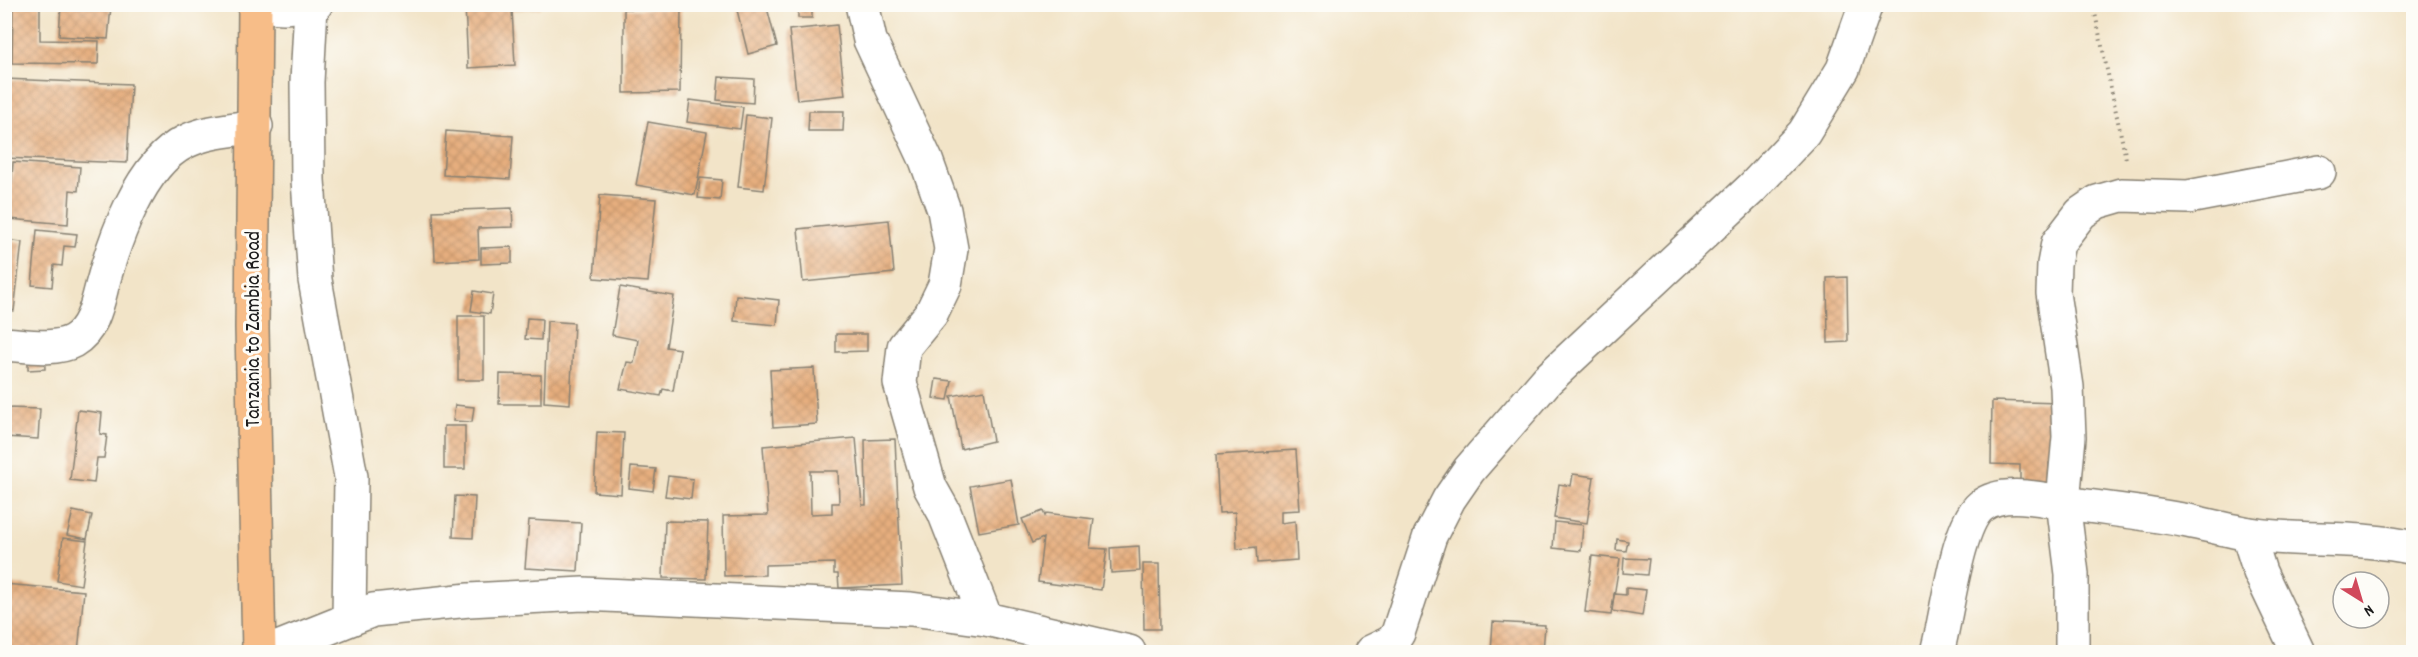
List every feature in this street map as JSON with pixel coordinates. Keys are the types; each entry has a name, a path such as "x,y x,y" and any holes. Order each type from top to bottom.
{"highway":[{"name":"Tanzania to Zambia Road","path":"255,5 256,126 252,328 259,652"}],"street":[{"path":"862,4 870,40 926,160 944,210 951,249 945,285 931,314 904,347 900,383 930,487 944,512 986,619"},
{"path":"1371,652 1403,643 1430,536 1449,499 1469,470 1547,380 1752,188 1804,133 1843,69 1866,4"},
{"path":"255,5 313,5 307,82 308,180 315,280 351,477 349,619"},
{"path":"4,344 56,346 71,343 80,336 94,314 118,236 136,196 159,162 184,142 217,132 256,126"},
{"path":"2072,652 2072,574 2063,502 2069,437 2064,359 2053,293 2054,264 2058,243 2081,213 2097,202 2121,195 2188,197 2319,172"},
{"path":"1937,652 1965,530 1979,508 1994,499 2010,497 2063,502 2188,521 2248,534 2307,540 2389,542 2414,548"},
{"path":"2248,534 2260,573 2298,652"},
{"path":"268,652 373,610 469,600 583,594 870,607 986,619 1041,642 1129,652"}],"path":[{"path":"2092,4 2134,195"}],"building":[{"path":"13,4 40,4 40,40 99,41 98,64 12,63"},
{"path":"61,4 111,6 108,39 59,36"},
{"path":"756,4 766,4 777,46 748,54 737,10"},
{"path":"798,4 812,4 812,18 798,18"},
{"path":"465,5 541,5 541,8 512,10 515,65 468,68"},
{"path":"624,9 681,9 680,92 624,93"},
{"path":"837,25 845,95 797,100 789,30"},
{"path":"719,77 754,79 753,103 717,100"},
{"path":"4,79 131,84 127,163 4,158"},
{"path":"690,100 743,107 740,129 687,122"},
{"path":"809,111 844,111 843,131 808,131"},
{"path":"746,115 772,118 764,190 738,187"},
{"path":"648,122 707,132 695,195 636,185"},
{"path":"446,131 513,136 510,179 443,175"},
{"path":"13,162 80,167 78,191 70,190 68,224 9,219"},
{"path":"700,178 722,180 720,200 698,198"},
{"path":"600,195 656,199 648,282 594,278"},
{"path":"512,208 513,227 478,228 479,259 435,261 433,211"},
{"path":"889,220 894,273 803,282 798,229"},
{"path":"37,230 77,234 75,247 64,246 62,266 54,265 52,287 32,285"},
{"path":"4,240 22,242 14,311 4,310"},
{"path":"512,247 512,263 481,264 481,248"},
{"path":"1847,277 1848,342 1828,343 1827,278"},
{"path":"620,287 674,296 666,347 680,349 673,391 663,389 661,396 620,389 627,362 634,363 638,340 612,335"},
{"path":"474,291 493,294 490,314 471,311"},
{"path":"736,295 779,300 777,325 734,321"},
{"path":"458,316 484,316 484,380 458,380"},
{"path":"527,318 542,319 541,340 525,339"},
{"path":"547,321 574,323 570,404 544,402"},
{"path":"836,334 867,334 867,351 836,352"},
{"path":"28,347 44,347 45,369 28,370"},
{"path":"814,368 817,424 773,427 770,370"},
{"path":"500,374 541,375 541,404 499,404"},
{"path":"936,379 952,381 948,400 933,398"},
{"path":"984,390 993,441 961,449 951,396"},
{"path":"1992,401 2059,403 2057,463 2049,463 2048,484 2020,483 2020,465 1991,464"},
{"path":"455,405 474,407 472,422 453,421"},
{"path":"7,408 40,409 38,439 5,437"},
{"path":"78,410 102,413 100,434 107,435 104,458 97,458 94,483 70,480"},
{"path":"444,426 465,426 465,469 444,469"},
{"path":"597,432 624,433 621,494 594,492"},
{"path":"856,438 862,505 866,505 865,440 895,439 902,585 839,588 838,574 834,574 834,563 765,565 765,575 724,576 723,516 768,515 763,446","holes":["810,471 838,471 839,503 832,503 832,513 811,514"]},
{"path":"1296,450 1300,510 1281,511 1281,523 1295,521 1297,560 1257,563 1256,547 1237,549 1235,512 1219,513 1216,455"},
{"path":"631,467 656,469 653,491 629,488"},
{"path":"1573,474 1594,477 1587,523 1554,518 1559,484 1571,486"},
{"path":"668,476 693,479 691,499 665,496"},
{"path":"1011,479 1019,525 979,532 970,486"},
{"path":"455,496 475,497 473,538 453,537"},
{"path":"73,511 92,515 87,539 67,535"},
{"path":"1043,511 1045,516 1046,513 1094,519 1090,548 1107,549 1101,590 1038,582 1043,538 1032,543 1022,519"},
{"path":"529,520 581,523 578,571 525,568"},
{"path":"665,521 708,522 706,579 663,578"},
{"path":"1555,522 1583,525 1581,551 1553,548"},
{"path":"63,538 87,541 81,585 57,581"},
{"path":"1617,539 1628,541 1626,551 1616,550"},
{"path":"1139,546 1140,571 1111,573 1110,548"},
{"path":"1592,556 1620,559 1611,615 1585,612"},
{"path":"1624,558 1649,559 1647,575 1623,573"},
{"path":"1143,564 1159,564 1160,629 1144,629"},
{"path":"4,584 84,591 78,652 4,652"},
{"path":"1626,588 1646,590 1642,616 1612,611 1614,594 1626,595"},
{"path":"1493,622 1545,625 1543,652 1491,652"}]}
